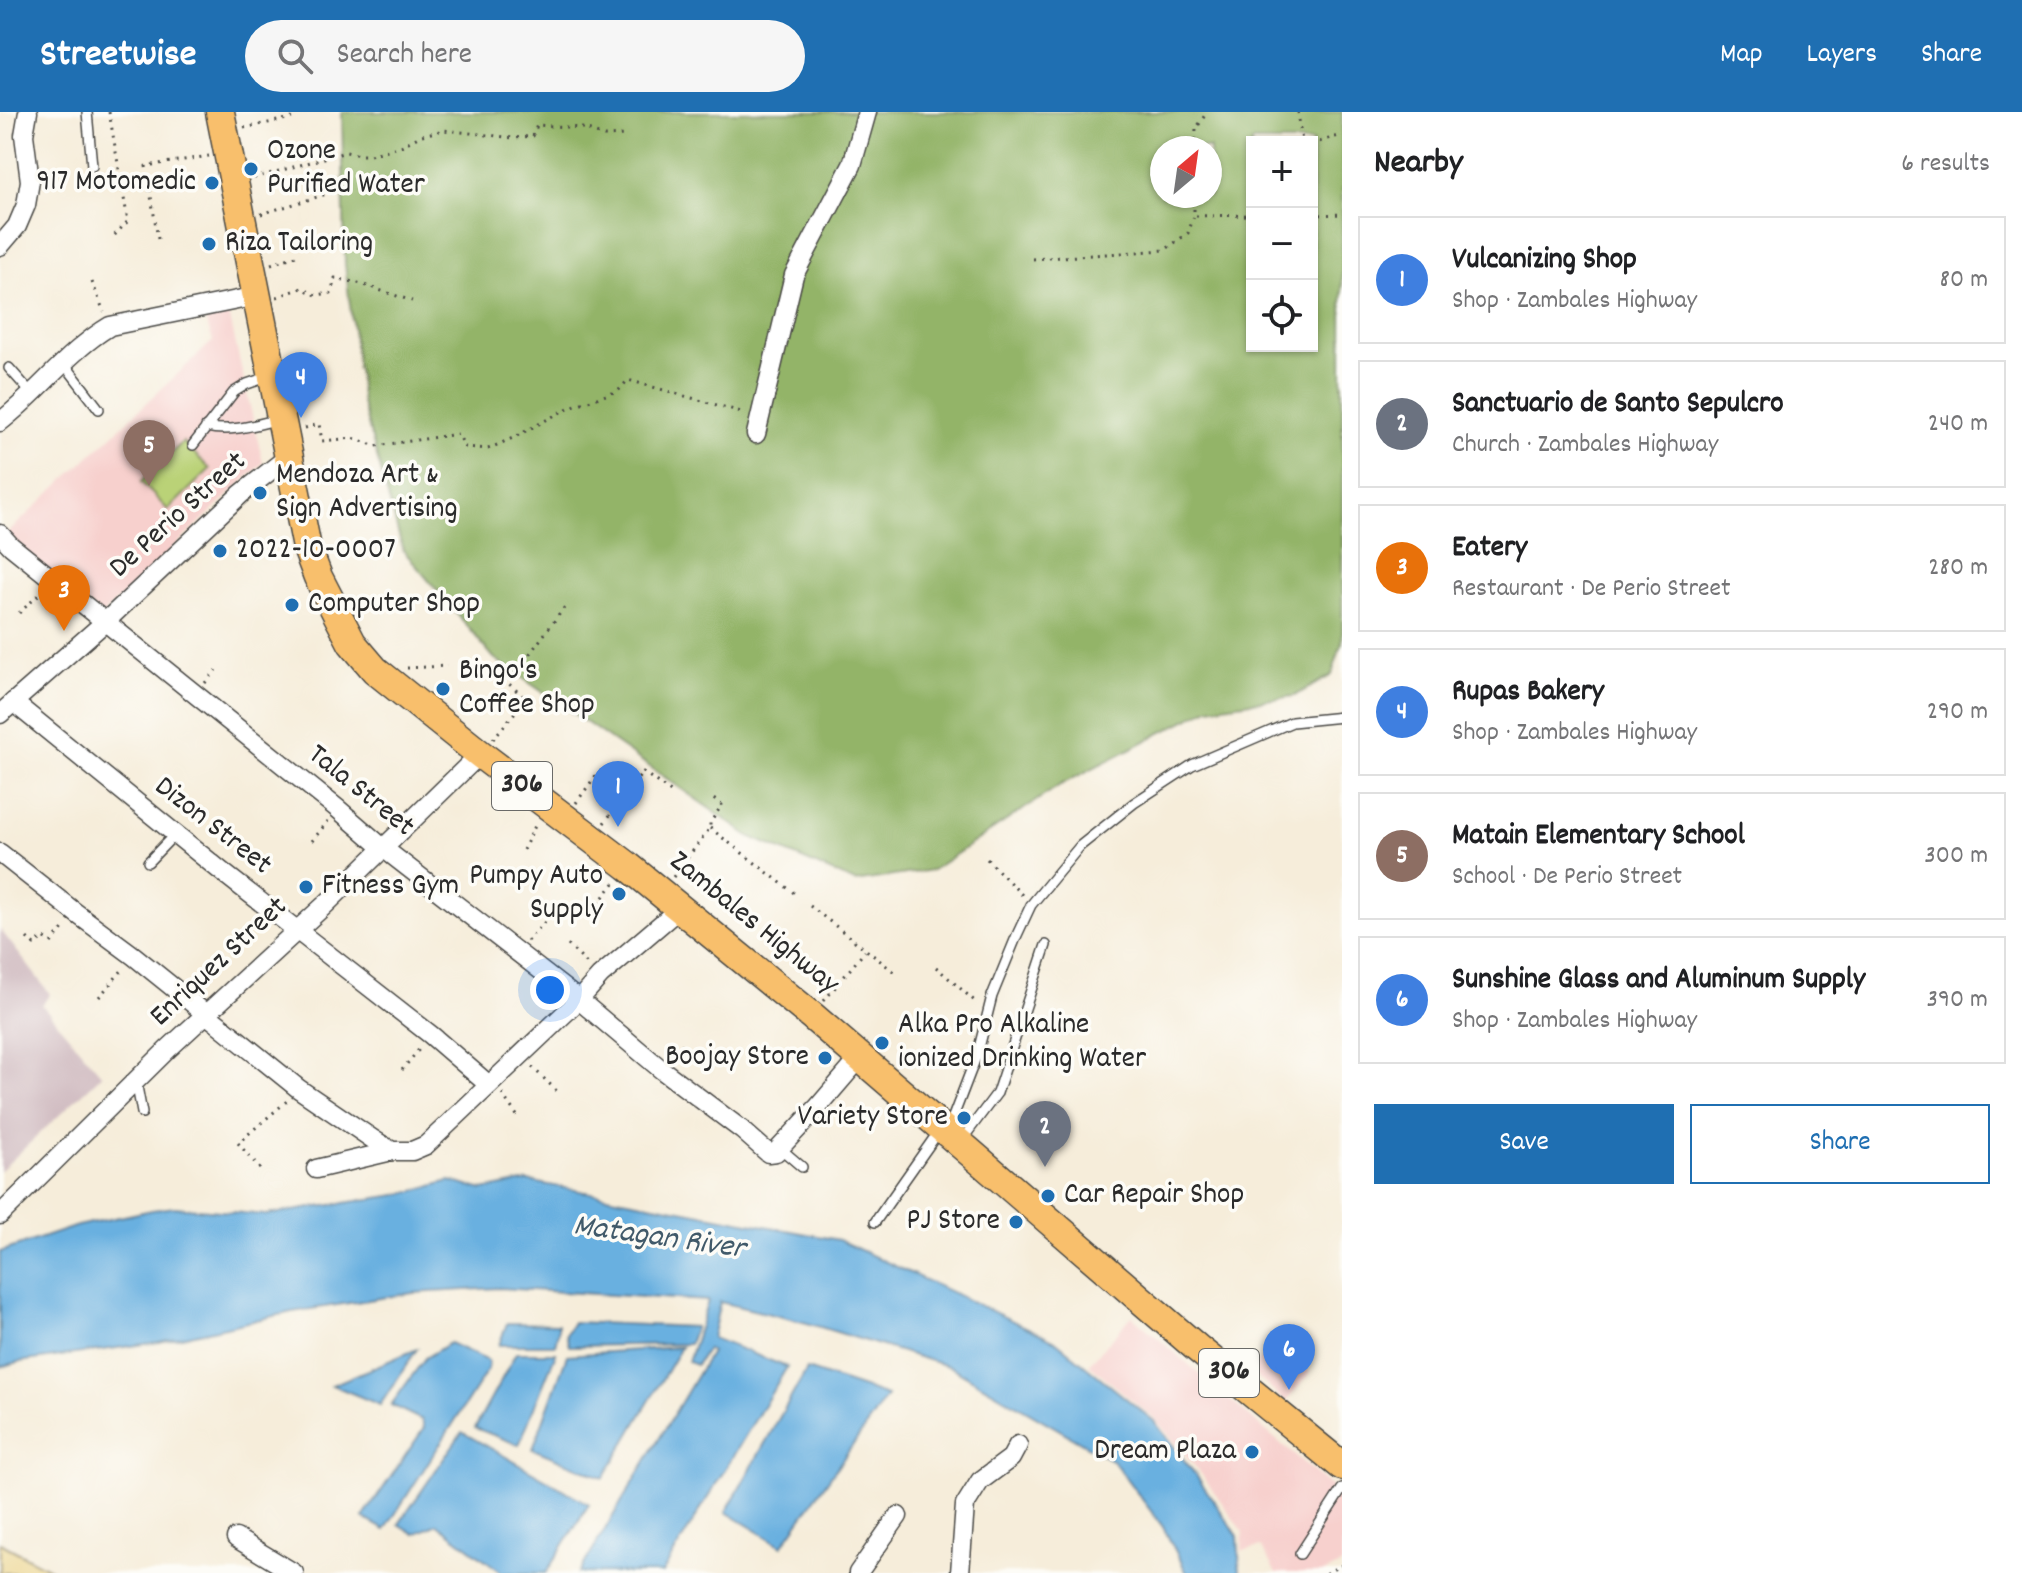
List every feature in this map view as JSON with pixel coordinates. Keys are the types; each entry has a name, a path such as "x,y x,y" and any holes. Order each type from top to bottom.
{"main road":[{"name":"Zambales Highway","path":"224,132 307,548 318,577 352,643 375,670 628,866 812,1016 1197,1348 1342,1466"}],"street":[{"path":"0,246 17,226 26,205 30,181 24,135 28,112"},
{"path":"758,426 794,275 852,165 867,112"},
{"path":"0,422 63,362 110,326 256,290"},
{"name":"De Perio Street","path":"6,708 105,622 241,494 286,436"},
{"name":"Tala Street","path":"0,534 383,848 579,1000 662,1070 774,1151"},
{"name":"Dizon Street","path":"6,708 175,834 431,1035 489,1090"},
{"name":"Enriquez Street","path":"0,1215 179,1039 326,904 480,754"},
{"path":"0,853 299,1089 392,1151"},
{"path":"316,1169 392,1151 412,1151 426,1145 489,1090 579,1000 670,900"},
{"path":"774,1151 860,1058"},
{"path":"960,1573 965,1505 980,1481 1011,1458 1018,1445"},
{"path":"858,1573 898,1516"},
{"path":"236,1538 294,1573"}],"lane":[{"path":"87,112 92,166"},
{"path":"63,362 99,409"},
{"path":"9,368 32,394"},
{"path":"193,445 234,392 274,375"},
{"path":"206,427 286,436"},
{"path":"949,1135 978,1052 987,1011 1017,935 1031,905 1080,846 1134,803 1192,765 1292,722 1342,717"},
{"path":"148,862 175,834"},
{"path":"875,1222 949,1135 997,1093 1046,945"},
{"path":"136,1081 142,1113"},
{"path":"774,1151 802,1167"},
{"path":"1300,1554 1342,1489"}],"path":[{"path":"109,112 128,221 112,238"},
{"path":"1196,136 1196,129 1207,112"},
{"path":"1298,112 1301,136"},
{"path":"158,239 146,166 224,132 292,118"},
{"path":"235,184 346,152 370,155 444,130 514,138 533,136 537,125 582,128 604,136 627,135"},
{"path":"1318,142 1342,135"},
{"path":"242,220 350,187"},
{"path":"1033,259 1165,250 1188,233 1194,208"},
{"path":"1318,215 1342,214"},
{"path":"1194,216 1246,215"},
{"path":"256,290 296,256"},
{"path":"256,290 302,288 316,295 331,293 335,278 412,301"},
{"path":"92,282 110,326"},
{"path":"286,436 319,424 322,441 353,438 376,446 458,434 465,447 488,449 570,407 618,391 628,380 758,426"},
{"path":"19,613 55,580"},
{"path":"480,754 526,699 508,683 564,608"},
{"path":"375,670 447,666"},
{"path":"523,850 555,812 599,771"},
{"path":"593,839 643,772 672,793"},
{"path":"670,900 722,805 712,798"},
{"path":"312,841 338,809"},
{"path":"710,828 794,893"},
{"path":"987,859 1031,905"},
{"path":"588,916 628,866"},
{"path":"810,906 897,974"},
{"path":"514,950 525,943 557,909"},
{"path":"27,938 34,945 44,937 51,943 76,913"},
{"path":"568,945 600,976"},
{"path":"812,1016 866,950"},
{"path":"99,997 134,956"},
{"path":"936,967 987,1011"},
{"path":"402,1070 431,1035"},
{"path":"520,1056 560,1094"},
{"path":"260,1169 238,1143 299,1089"},
{"path":"489,1090 518,1117"},
{"path":"1326,1573 1342,1565"}],"shaded area":[{"path":"224,300 263,463 102,615 3,537 213,341 200,306"},
{"path":"0,929 50,994 42,1005 102,1075 0,1171"},
{"path":"1132,1316 1342,1496 1342,1564 1324,1573 1276,1573 1261,1547 1242,1551 1243,1532 1202,1475 1156,1420 1089,1364"},
{"path":"1274,1342 1310,1372 1286,1402 1250,1371"}],"green space":[{"path":"342,112 1342,112 1342,642 1332,675 1294,696 1209,708 1060,785 932,870 855,882 749,836 494,658 403,550 362,403 345,264"},
{"path":"183,442 210,469 168,510 141,482"}],"sand":[{"path":"0,1543 57,1573 0,1573"}],"water":[{"name":"Matagan River","path":"450,1181 483,1190 528,1181 839,1240 1054,1340 1154,1421 1238,1536 1240,1573 1187,1573 1163,1527 1113,1461 951,1367 807,1323 720,1302 712,1338 787,1367 662,1573 579,1573 711,1352 707,1349 696,1365 688,1362 708,1301 499,1288 413,1293 292,1312 159,1342 0,1367 0,1252 77,1226 152,1210 175,1207 266,1215 403,1194"},
{"path":"573,1322 695,1327 689,1344 569,1346 566,1334"},
{"path":"507,1323 558,1324 555,1345 499,1345"},
{"path":"450,1343 488,1361 488,1369 385,1530 363,1518 424,1428 422,1420 391,1405 425,1358"},
{"path":"681,1347 604,1478 533,1449 567,1355"},
{"path":"417,1349 380,1405 332,1385"},
{"path":"516,1353 556,1353 519,1445 475,1428"},
{"path":"807,1369 887,1396 782,1546 726,1512"},
{"path":"462,1432 589,1504 546,1573 503,1573 437,1524 415,1534 399,1524"}],"place":[{"name":"Ozone Purified Water","path":"251,169"},
{"name":"917 Motomedic","path":"212,183"},
{"name":"Riza Tailoring","path":"209,244"},
{"name":"Rupas Bakery","path":"301,418"},
{"name":"Matain Elementary School","path":"149,486"},
{"name":"Mendoza Art & Sign Advertising","path":"260,493"},
{"name":"2022-10-0007","path":"220,551"},
{"name":"Computer Shop","path":"292,605"},
{"name":"Eatery","path":"64,631"},
{"name":"Bingo's Coffee Shop","path":"443,689"},
{"name":"Vulcanizing Shop","path":"618,827"},
{"name":"Fitness Gym","path":"306,887"},
{"name":"Pumpy Auto Supply","path":"619,894"},
{"name":"Alka Pro Alkaline ionized Drinking Water","path":"882,1043"},
{"name":"Boojay Store","path":"825,1058"},
{"name":"Variety Store","path":"964,1118"},
{"name":"Sanctuario de Santo Sepulcro","path":"1045,1167"},
{"name":"Car Repair Shop","path":"1048,1196"},
{"name":"PJ Store","path":"1016,1222"},
{"name":"Sunshine Glass and Aluminum Supply","path":"1289,1390"},
{"name":"Dream Plaza","path":"1252,1452"}]}
